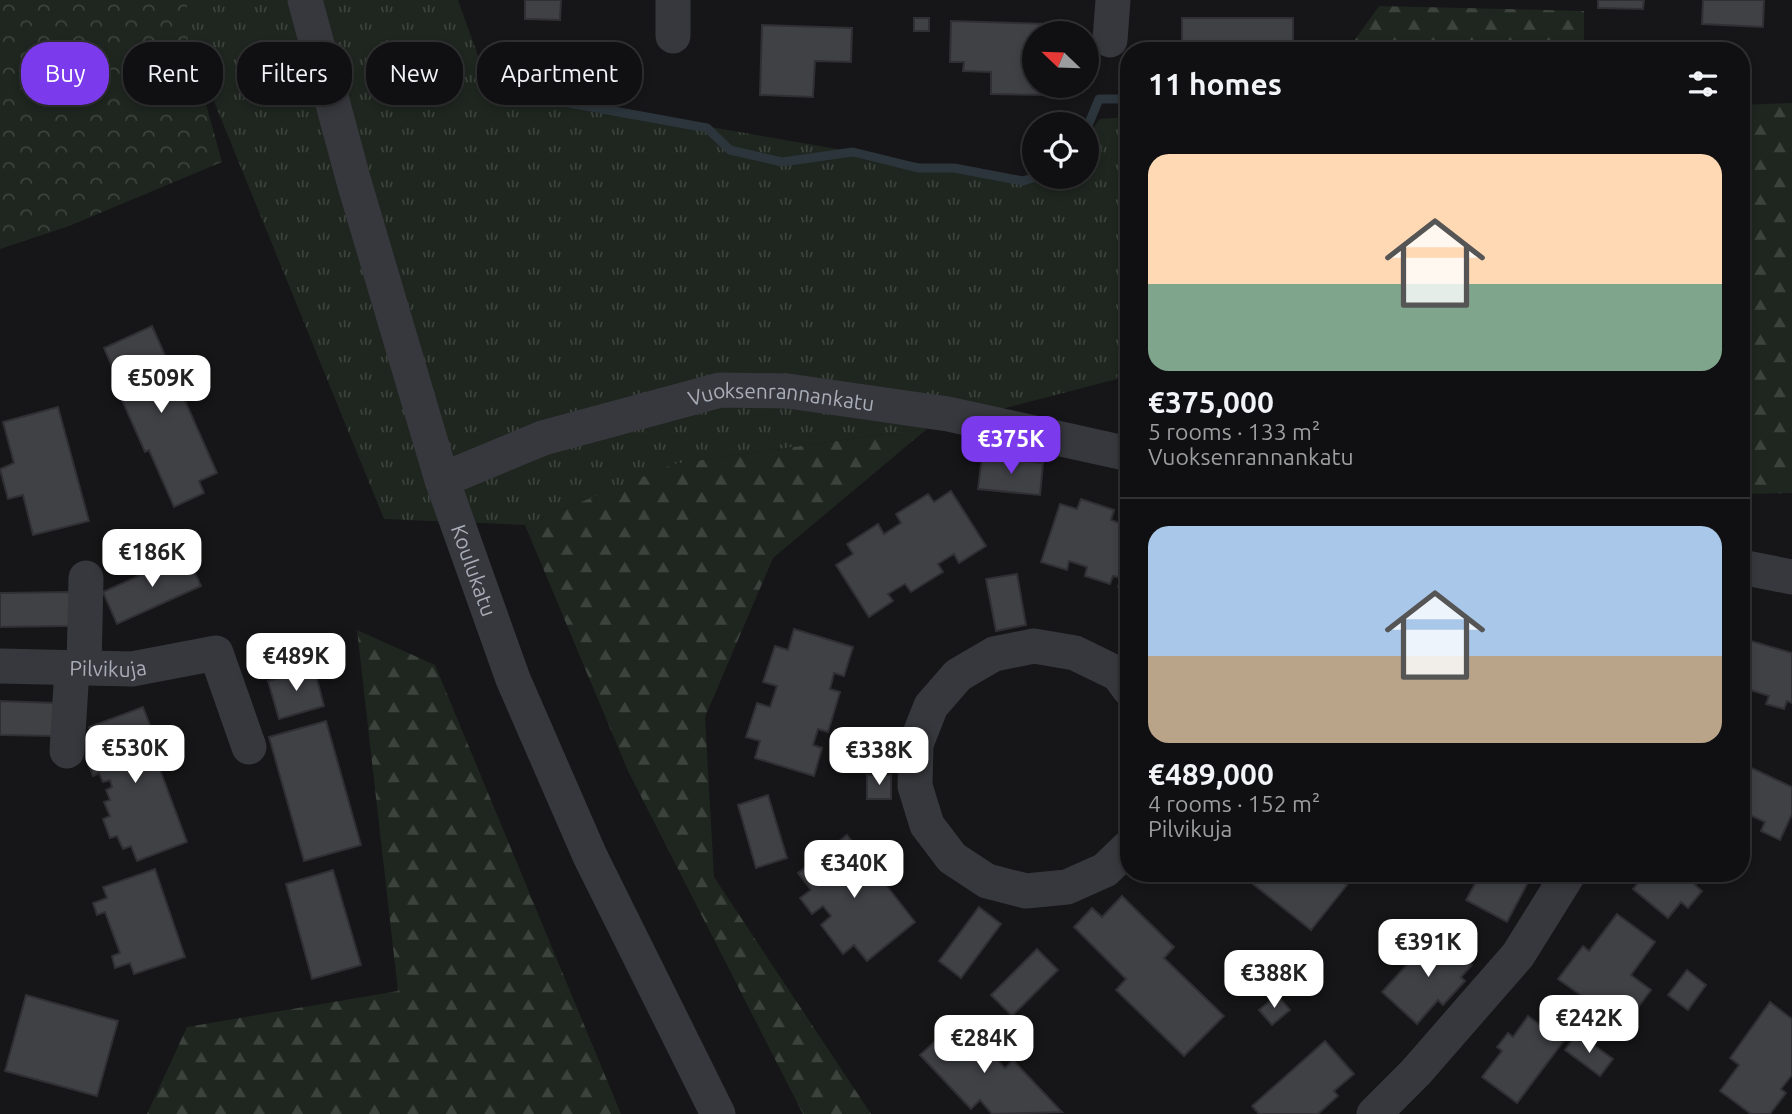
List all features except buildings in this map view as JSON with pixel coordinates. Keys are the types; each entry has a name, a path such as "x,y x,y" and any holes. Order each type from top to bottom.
{"street":[{"name":"Koulukatu","path":"305,0 354,182 442,480 513,678 590,856 718,1114"},
{"path":"673,0 673,36"},
{"path":"1110,40 1113,0"},
{"name":"Vuoksenrannankatu","path":"442,480 542,438 720,390 788,391 948,414 1120,452"},
{"path":"1750,568 1792,577"},
{"path":"67,751 86,578"},
{"path":"1120,672 1075,653 1034,646 994,654 958,675 931,706 916,744 915,786 927,825 952,858 986,881 1026,891 1067,887 1105,870 1120,856"},
{"name":"Pilvikuja","path":"0,666 132,669 216,653 249,747"},
{"path":"1374,1114 1416,1072 1518,955 1563,882"}],"green space":[{"path":"0,0 187,0 189,42 123,42 123,105 206,105 222,162 69,226 0,249"},
{"path":"187,0 458,0 477,53 477,105 583,105 1022,181 1022,189 1099,189 1099,120 1120,118 1120,361 1117,379 928,428 675,464 525,525 384,519 215,105 223,105 223,42 190,42 187,35"},
{"path":"1379,6 1584,11 1584,42 1353,42"},
{"path":"1792,103 1792,493 1750,494 1750,105"},
{"path":"928,428 773,558 705,717 714,877 871,1114 803,1114 628,771 525,525 674,464"},
{"path":"357,630 435,665 621,1114 147,1114 187,1027 398,991"}],"waterway":[{"path":"1094,112 1099,99 1120,99"},
{"path":"580,105 707,128 730,150 782,162 853,152 918,168 954,168 1022,181"}]}
